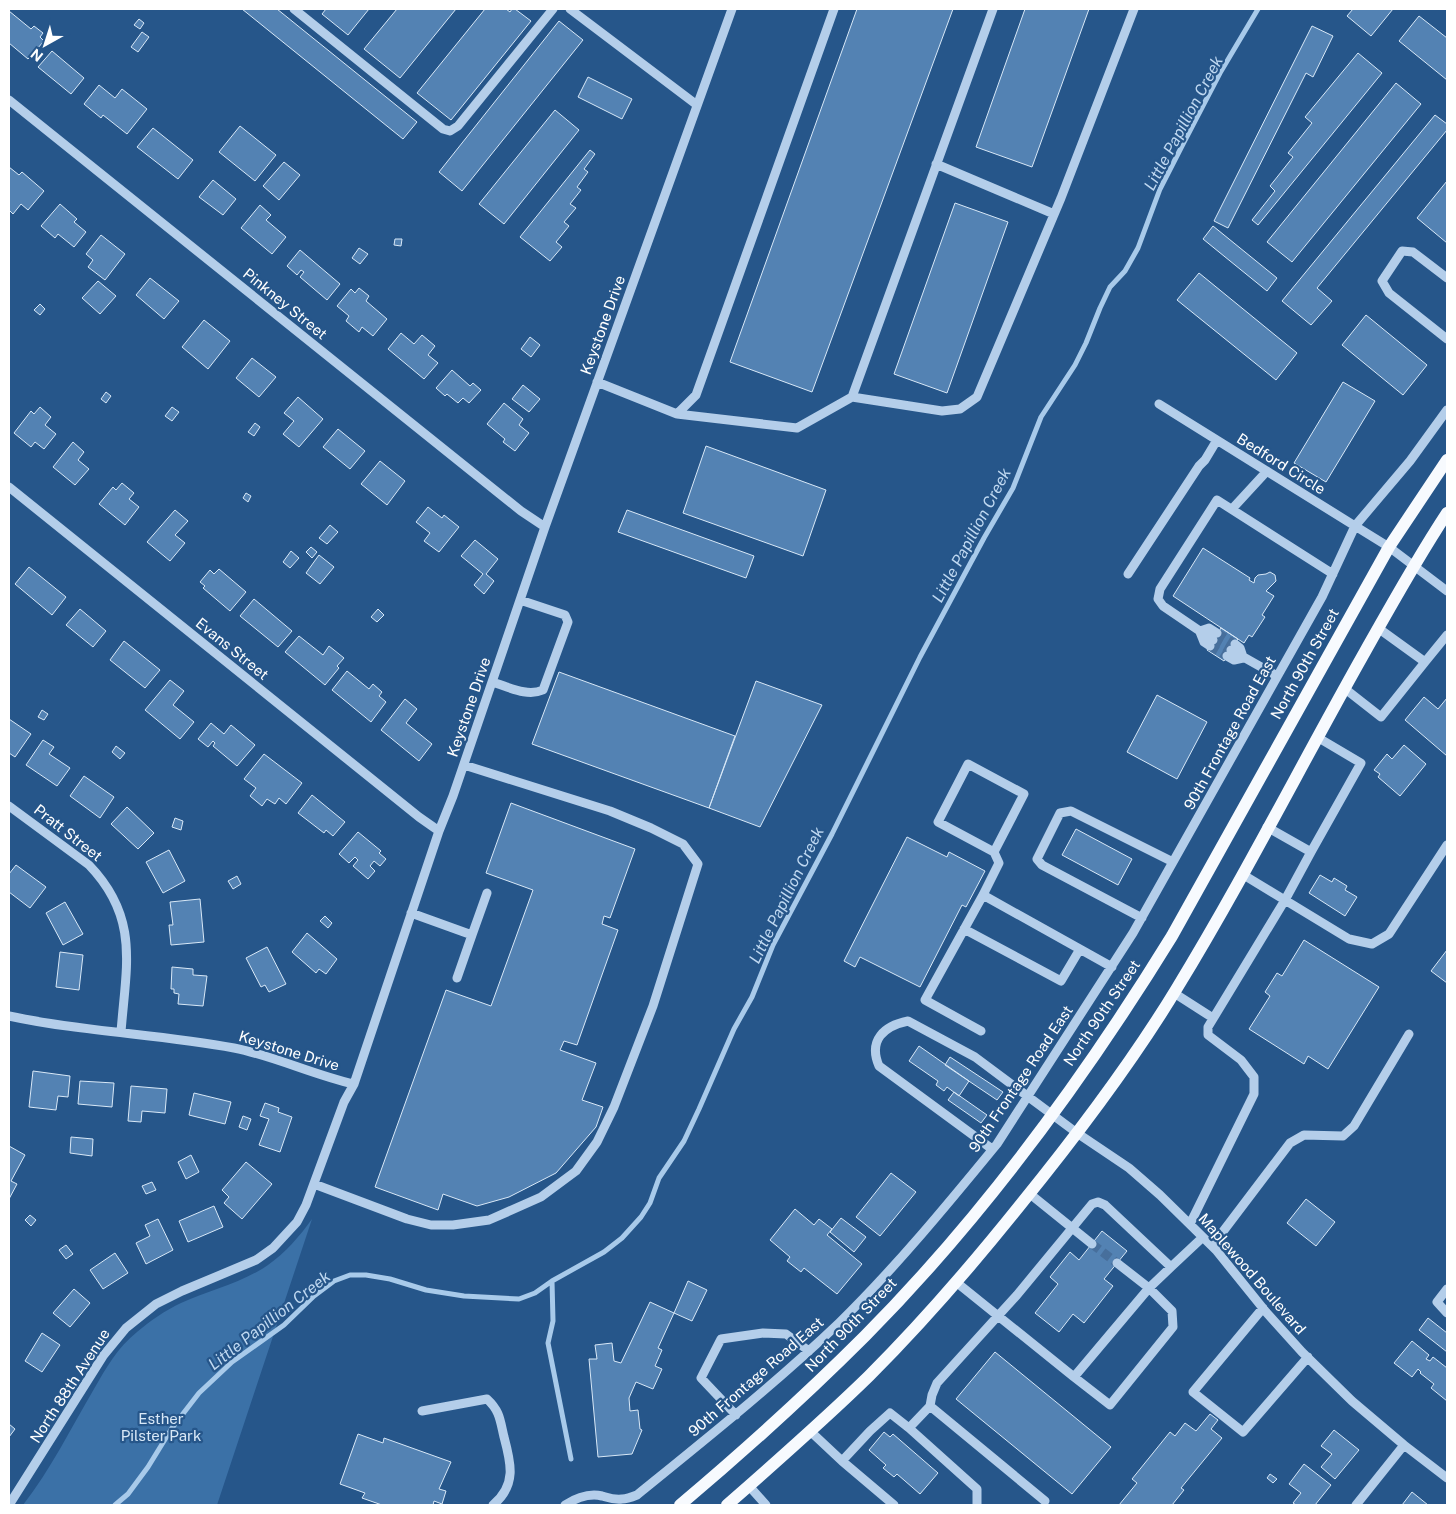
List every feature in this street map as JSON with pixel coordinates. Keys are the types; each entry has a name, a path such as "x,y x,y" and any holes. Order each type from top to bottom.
{"main road":[{"name":"North 90th Street","path":"680,1505 799,1400 884,1316 977,1211 1052,1115 1134,997 1172,936 1389,547 1447,460"},
{"path":"727,1505 870,1375 956,1282 1030,1194 1077,1134 1138,1049 1174,993 1378,628 1447,513"}],"street":[{"path":"294,9 443,129 450,132 458,126 553,9"},
{"path":"570,9 697,105"},
{"name":"Keystone Drive","path":"9,1016 81,1029 181,1039 236,1048 282,1061 331,1079 354,1084 439,831 464,764 545,527 732,9"},
{"path":"678,414 696,395 834,9"},
{"path":"852,397 993,9"},
{"path":"597,382 678,414 797,428 852,397 942,411 960,409 977,397 1054,214 1134,9"},
{"name":"Pinkney Street","path":"9,100 521,511 545,527"},
{"path":"936,164 1054,214"},
{"path":"1447,278 1414,252 1402,251 1382,281 1389,293 1447,340"},
{"name":"Bedford Circle","path":"1159,404 1389,547 1447,591"},
{"name":"90th Frontage Road East","path":"565,1505 575,1499 588,1495 601,1495 612,1499 624,1500 637,1495 736,1415 840,1322 891,1268 992,1149 1028,1097 1142,918 1322,596 1356,526 1410,461 1447,410"},
{"path":"1128,574 1217,440"},
{"path":"1232,509 1267,471"},
{"name":"Evans Street","path":"9,487 439,831"},
{"path":"1200,632 1209,628 1214,640 1204,642 1200,632 1163,606 1158,599 1160,590 1217,500 1333,574"},
{"path":"492,682 527,693 543,690 568,622 565,614 520,600"},
{"path":"1378,628 1425,662"},
{"path":"1344,688 1381,717 1447,635"},
{"path":"1243,658 1240,648 1231,650 1234,660 1243,658 1277,676"},
{"path":"1190,1224 1254,1094 1254,1076 1240,1060 1208,1035 1208,1027 1285,900 1361,764 1317,737"},
{"path":"314,1184 407,1219 431,1225 489,1220 541,1197 576,1171 598,1142 614,1107 653,1006 698,864 692,854 683,844 610,811 464,764"},
{"path":"981,1031 925,1000 999,863 994,852 938,822 968,764 1024,794 994,852"},
{"name":"Pratt Street","path":"9,806 89,865 100,876 113,895 120,912 126,936 127,962 121,1032"},
{"path":"1142,918 1042,865 1038,859 1060,813 1071,811 1173,862"},
{"path":"1267,827 1311,852"},
{"path":"1242,874 1349,939 1372,944 1389,934 1447,845"},
{"path":"457,978 487,893"},
{"path":"983,895 1112,967"},
{"path":"411,913 472,934"},
{"path":"964,929 1061,981 1080,949"},
{"path":"1174,993 1213,1018"},
{"name":"Maplewood Boulevard","path":"992,1149 879,1066 874,1056 876,1045 881,1034 887,1028 898,1023 908,1022 974,1057 1077,1134 1129,1168 1160,1195 1212,1246 1263,1308 1352,1401 1447,1478"},
{"path":"1212,1246 1290,1143 1304,1135 1342,1136 1354,1126 1409,1034"},
{"name":"North 88th Avenue","path":"9,1505 102,1356 126,1328 156,1304 256,1260 273,1248 297,1222 306,1205 344,1102 354,1084"},
{"path":"1030,1194 1092,1244"},
{"path":"909,1428 930,1406 932,1394 937,1383 1092,1204 1098,1202 1105,1205 1171,1268"},
{"path":"1074,1377 1149,1288 1203,1237"},
{"path":"956,1282 1110,1405 1173,1327 1172,1311 1149,1288 1117,1263"},
{"path":"1447,1289 1437,1302 1447,1313"},
{"path":"1263,1308 1193,1392 1243,1432 1308,1357"},
{"path":"736,1415 702,1378 721,1339 763,1333 786,1334 809,1351"},
{"path":"422,1410 487,1399 497,1408 512,1464 505,1499 494,1505"},
{"path":"930,1406 1045,1501"},
{"path":"842,1461 870,1430 890,1413 977,1489 977,1505"},
{"path":"810,1431 894,1505"},
{"path":"1356,1505 1404,1445"},
{"path":"749,1486 766,1505"}],"green space":[{"name":"Esther Pilster Park","path":"312,1219 217,1505 23,1505 52,1463 108,1366 130,1338 175,1306 237,1282 268,1265 292,1244"}],"building":[{"path":"242,9 277,9 417,122 403,139"},
{"path":"326,9 369,9 348,35 322,14"},
{"path":"397,9 456,9 400,78 364,49"},
{"path":"485,9 506,9 510,12 512,9 515,9 531,21 451,120 417,93"},
{"path":"857,9 953,9 812,392 730,362"},
{"path":"1025,9 1089,9 1032,167 976,147"},
{"path":"1353,9 1393,9 1371,36 1347,16"},
{"path":"9,11 31,29 34,26 43,33 40,37 44,41 28,59 9,43"},
{"path":"1419,16 1447,38 1447,80 1399,41"},
{"path":"139,19 144,23 140,29 134,25"},
{"path":"559,21 583,40 462,191 439,172"},
{"path":"1312,26 1333,36 1313,77 1306,73 1228,228 1214,221"},
{"path":"142,32 149,37 138,52 131,47"},
{"path":"52,51 84,78 71,94 38,67"},
{"path":"1358,53 1382,73 1258,225 1252,220 1275,191 1270,186 1293,157 1288,153 1312,123 1305,117"},
{"path":"588,77 632,99 622,119 578,97"},
{"path":"1396,83 1421,104 1292,262 1267,242"},
{"path":"99,85 115,98 122,89 147,109 127,134 103,115 101,118 84,104"},
{"path":"555,110 579,130 504,224 479,204"},
{"path":"1435,115 1447,124 1447,130 1317,288 1332,301 1311,325 1282,301"},
{"path":"240,126 276,155 255,181 219,152"},
{"path":"153,128 193,160 178,179 137,147"},
{"path":"590,150 595,154 584,169 588,172 577,187 581,190 570,204 576,208 564,222 569,226 556,242 562,247 550,261 520,237"},
{"path":"284,162 300,175 279,200 263,186"},
{"path":"9,167 19,175 22,172 44,191 28,210 21,204 13,214 9,210"},
{"path":"213,180 236,199 223,215 199,197"},
{"path":"1447,181 1447,243 1417,218"},
{"path":"955,203 1008,222 947,393 894,374"},
{"path":"60,204 77,219 74,222 86,232 74,247 58,234 55,238 41,226"},
{"path":"260,205 271,215 266,220 286,237 272,254 241,228"},
{"path":"1213,226 1277,278 1267,291 1203,239"},
{"path":"101,235 125,254 105,280 88,267 93,260 86,254"},
{"path":"395,239 402,239 401,246 394,245"},
{"path":"359,248 368,254 360,264 352,258"},
{"path":"300,250 340,284 327,300 300,277 304,272 301,270 297,275 287,266"},
{"path":"1199,273 1297,353 1276,380 1177,300"},
{"path":"150,278 179,301 164,319 136,295"},
{"path":"98,281 116,296 100,314 82,298"},
{"path":"359,288 369,296 366,301 387,319 373,336 362,327 359,332 346,321 349,316 337,306 351,289 355,293"},
{"path":"40,304 45,309 40,315 34,310"},
{"path":"1366,315 1427,365 1403,395 1342,345"},
{"path":"204,320 230,341 208,369 182,347"},
{"path":"401,333 414,344 422,335 435,346 428,355 438,363 424,379 388,349"},
{"path":"530,337 540,345 531,357 521,349"},
{"path":"252,358 276,377 259,397 236,378"},
{"path":"452,370 470,386 473,383 481,390 469,403 463,398 458,403 447,394 445,396 436,388"},
{"path":"1343,382 1375,401 1326,482 1294,463"},
{"path":"523,385 540,399 529,412 512,399"},
{"path":"106,392 111,396 106,403 101,399"},
{"path":"298,397 323,419 299,447 283,434 294,421 284,413"},
{"path":"504,403 523,419 519,425 529,433 515,451 503,442 505,439 487,424"},
{"path":"40,407 51,417 45,425 56,434 44,449 35,442 31,447 14,433 31,411 34,414"},
{"path":"172,407 179,412 172,421 165,416"},
{"path":"255,423 260,427 254,436 248,432"},
{"path":"338,429 365,451 350,469 323,447"},
{"path":"73,442 84,452 78,460 89,469 75,485 53,467"},
{"path":"706,446 826,490 803,556 683,513"},
{"path":"380,461 405,481 387,505 361,484"},
{"path":"122,483 134,493 129,499 139,507 125,525 99,504 113,487 116,490"},
{"path":"246,493 251,496 248,502 243,498"},
{"path":"428,507 442,518 444,515 459,527 439,552 424,541 430,533 416,522"},
{"path":"175,510 188,521 175,535 185,543 170,561 147,542"},
{"path":"627,510 754,556 746,578 618,532"},
{"path":"330,525 338,532 327,544 319,538"},
{"path":"475,540 498,559 486,574 494,581 484,594 474,585 483,574 461,556"},
{"path":"311,547 317,552 312,558 306,552"},
{"path":"1203,548 1250,578 1249,580 1254,583 1258,575 1270,572 1275,575 1276,581 1266,591 1274,596 1262,615 1265,617 1252,637 1249,635 1244,643 1173,596"},
{"path":"291,551 299,558 290,568 283,562"},
{"path":"319,555 334,567 320,584 306,573"},
{"path":"29,567 66,597 52,615 15,584"},
{"path":"219,569 246,592 230,611 203,588 205,586 200,582 210,570 214,574"},
{"path":"254,599 292,631 278,647 240,616"},
{"path":"80,609 106,631 93,647 66,625"},
{"path":"378,609 384,615 377,622 371,617"},
{"path":"1221,628 1238,639 1224,661 1207,650"},
{"path":"299,636 323,655 329,646 344,658 337,666 339,668 325,685 285,652"},
{"path":"124,641 160,670 145,688 110,660"},
{"path":"347,671 369,689 373,684 382,692 379,696 386,702 371,722 332,690"},
{"path":"559,672 735,736 709,808 532,744"},
{"path":"170,680 184,691 173,705 194,722 180,739 145,710"},
{"path":"756,681 822,705 760,827 709,808"},
{"path":"1157,695 1207,722 1177,779 1127,752"},
{"path":"1424,697 1438,709 1447,698 1447,756 1405,720"},
{"path":"405,699 417,709 406,723 432,744 419,761 381,730"},
{"path":"42,710 48,714 44,720 38,717"},
{"path":"9,719 31,734 15,757 9,753"},
{"path":"211,723 224,734 231,725 255,745 237,766 213,746 215,743 213,741 208,747 198,739"},
{"path":"43,740 54,747 49,754 70,768 57,786 26,765"},
{"path":"1404,745 1426,764 1400,796 1378,777 1380,774 1374,770 1387,754 1392,759"},
{"path":"116,746 125,753 120,759 112,752"},
{"path":"264,754 302,783 286,804 279,798 275,804 267,799 262,806 250,796 256,788 244,779"},
{"path":"84,776 114,797 100,818 70,796"},
{"path":"312,795 345,822 333,836 326,830 324,833 298,813"},
{"path":"511,803 635,849 610,918 604,916 602,924 618,930 577,1045 564,1041 560,1050 596,1063 582,1100 603,1107 596,1127 556,1173 509,1197 477,1206 443,1194 438,1210 375,1187 446,990 491,1006 533,890 486,873"},
{"path":"127,807 154,833 138,849 111,824"},
{"path":"175,818 183,821 181,830 172,827"},
{"path":"1076,829 1132,859 1118,885 1062,855"},
{"path":"358,832 381,851 379,853 386,859 380,866 374,861 370,866 375,871 368,879 353,866 358,860 355,857 349,863 339,854"},
{"path":"907,837 947,857 949,852 985,871 966,907 962,905 920,987 860,957 855,967 844,961"},
{"path":"169,850 185,881 163,893 146,862"},
{"path":"16,865 46,887 30,908 9,892 9,874"},
{"path":"1320,875 1332,882 1334,878 1347,886 1345,890 1357,897 1345,916 1309,893"},
{"path":"237,876 241,884 233,889 228,881"},
{"path":"200,899 204,942 171,945 169,925 173,925 170,902"},
{"path":"65,902 83,934 63,945 46,913"},
{"path":"325,916 332,923 328,928 320,921"},
{"path":"307,933 337,959 326,974 319,969 316,973 292,952"},
{"path":"1304,940 1379,987 1328,1069 1308,1056 1304,1064 1249,1029 1270,996 1265,992 1277,973 1282,976"},
{"path":"267,947 286,984 269,992 265,985 261,987 246,958"},
{"path":"1447,950 1447,983 1431,971"},
{"path":"60,952 83,955 79,990 56,987"},
{"path":"172,967 193,969 193,975 207,976 203,1006 178,1004 179,994 174,993 174,989 171,989"},
{"path":"919,1046 969,1081 959,1096 947,1087 944,1091 936,1085 938,1081 909,1061"},
{"path":"950,1057 1003,1092 997,1100 945,1065"},
{"path":"33,1071 70,1076 68,1097 58,1096 56,1110 29,1107"},
{"path":"80,1081 114,1083 112,1107 78,1104"},
{"path":"131,1086 167,1089 165,1113 142,1111 141,1122 128,1121"},
{"path":"954,1092 987,1115 981,1123 948,1100"},
{"path":"194,1093 231,1102 225,1124 189,1115"},
{"path":"265,1103 279,1108 278,1112 292,1117 280,1152 259,1145 269,1119 260,1116"},
{"path":"243,1116 251,1119 247,1130 239,1127"},
{"path":"71,1137 93,1139 92,1156 70,1153"},
{"path":"9,1146 25,1155 11,1181 17,1184 9,1199"},
{"path":"191,1155 199,1172 186,1179 178,1162"},
{"path":"246,1162 272,1184 242,1219 224,1203 229,1197 222,1190"},
{"path":"891,1173 916,1192 880,1236 856,1217"},
{"path":"152,1182 156,1190 146,1194 142,1186"},
{"path":"1306,1199 1335,1222 1316,1246 1287,1223"},
{"path":"214,1206 223,1227 188,1242 179,1221"},
{"path":"795,1209 814,1225 819,1219 832,1229 827,1235 862,1264 837,1294 804,1268 801,1272 787,1261 790,1257 770,1240"},
{"path":"30,1215 36,1220 31,1226 25,1220"},
{"path":"841,1218 866,1237 854,1252 830,1232"},
{"path":"158,1219 173,1250 146,1264 136,1243 150,1236 145,1225"},
{"path":"1102,1231 1127,1251 1104,1279 1113,1286 1084,1323 1073,1314 1059,1332 1035,1313 1058,1284 1050,1277 1070,1252 1079,1260"},
{"path":"66,1245 73,1254 66,1259 59,1250"},
{"path":"115,1253 128,1273 103,1289 90,1270"},
{"path":"688,1281 707,1290 692,1321 674,1313"},
{"path":"74,1289 90,1303 70,1327 53,1313"},
{"path":"650,1302 674,1313 658,1348 662,1350 655,1366 662,1369 653,1389 636,1382 629,1398 630,1411 638,1410 640,1429 642,1430 632,1454 598,1457 589,1359 597,1359 595,1345 612,1343 614,1361 621,1363"},
{"path":"1428,1318 1447,1333 1447,1352 1419,1330"},
{"path":"42,1333 60,1345 42,1372 25,1361"},
{"path":"1412,1341 1429,1355 1426,1359 1430,1361 1433,1357 1447,1368 1447,1401 1431,1388 1434,1384 1420,1373 1418,1369 1412,1377 1394,1363"},
{"path":"995,1352 1111,1447 1072,1494 956,1399"},
{"path":"1210,1414 1218,1420 1211,1429 1222,1438 1181,1488 1184,1490 1172,1505 1119,1505 1137,1483 1132,1479 1170,1432 1175,1436 1185,1423 1196,1431"},
{"path":"9,1424 15,1429 9,1437"},
{"path":"1334,1430 1359,1450 1335,1479 1321,1467 1332,1454 1321,1446"},
{"path":"884,1432 890,1437 893,1434 938,1473 920,1494 897,1474 894,1477 883,1468 886,1465 869,1450"},
{"path":"358,1434 383,1443 384,1438 451,1462 439,1489 446,1491 442,1504 434,1501 433,1505 382,1505 362,1498 365,1493 340,1484"},
{"path":"1304,1464 1331,1485 1315,1505 1296,1505 1293,1503 1301,1493 1289,1484"},
{"path":"1270,1474 1277,1479 1273,1483 1267,1478"},
{"path":"1412,1492 1428,1505 1402,1505"}],"waterway":[{"name":"Little Papillion Creek","path":"115,1505 128,1494 148,1467 172,1428 199,1393 232,1362 284,1325 314,1296 334,1281 350,1275 366,1275 390,1279 426,1290 464,1296 519,1299 535,1293 552,1281 604,1252 622,1238 641,1217 650,1203 659,1178 684,1141 734,1029 752,997 773,945 832,834 920,657 1013,488 1041,417 1075,365 1110,287 1125,271 1138,248 1160,189 1220,73 1258,9"},
{"path":"552,1281 553,1321 548,1343 571,1459"}],"tunnel":[{"path":"1217,633 1235,644"},
{"path":"1213,640 1231,650"},
{"path":"1210,646 1227,656"},
{"path":"1092,1244 1117,1263"}]}
